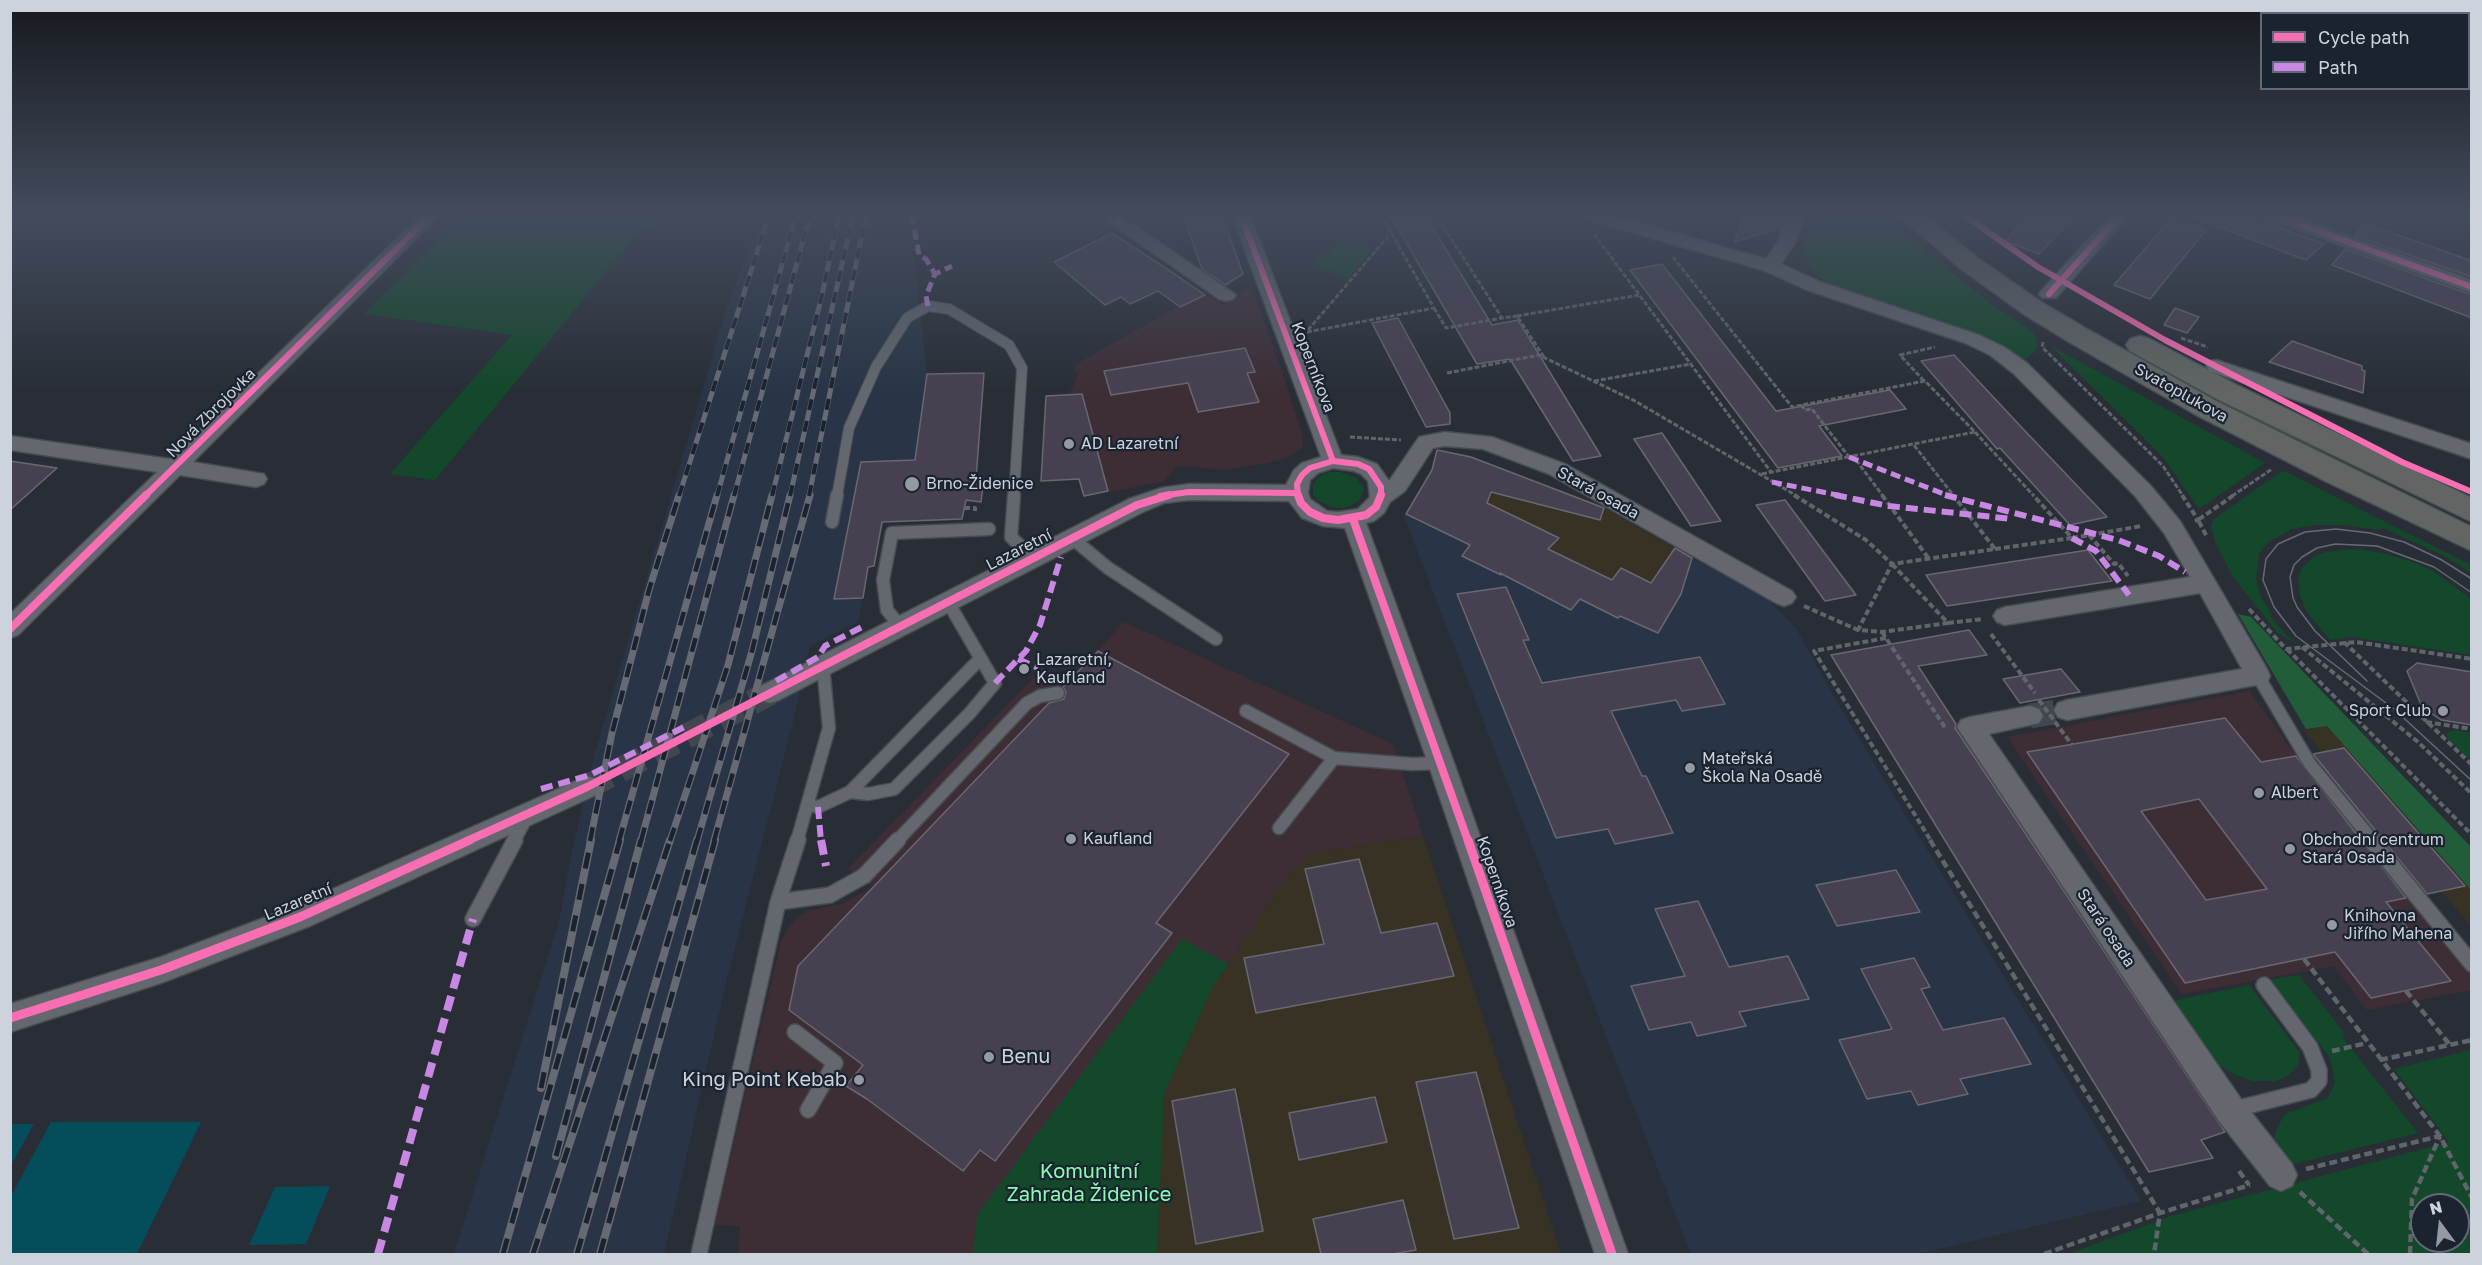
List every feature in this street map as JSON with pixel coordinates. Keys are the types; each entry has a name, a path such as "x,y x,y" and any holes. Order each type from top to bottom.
{"main road":[{"name":"Svatoplukova","path":"1984,274 2034,309 2079,336 2238,424 2472,540"},
{"name":"Svatoplukova","path":"2020,274 2049,294 2227,392 2472,511"}],"street":[{"name":"Nová Zbrojovka","path":"10,629 371,274"},
{"path":"1195,274 1226,295"},
{"name":"Koperníkova","path":"1263,274 1334,461"},
{"path":"1788,274 1814,286 1972,339 1997,351 2020,368 2143,491 2172,527 2206,582 2258,676 2067,710"},
{"path":"2049,294 2067,274"},
{"path":"2436,274 2472,287"},
{"path":"2216,366 2472,452"},
{"name":"Stará osada","path":"1381,497 1397,486 1426,442 1445,439 1485,442 1557,469 1785,597"},
{"path":"10,442 256,479"},
{"path":"1369,469 1381,487 1381,497 1376,507 1366,515 1338,520 1316,514 1301,503 1297,493 1297,484 1310,468 1334,461 1346,461 1369,469 1388,472 1409,467"},
{"name":"Lazaretní","path":"770,693 1137,505 1161,496 1189,492 1297,493"},
{"name":"Koperníkova","path":"1353,519 1441,763 1612,1254"},
{"path":"2005,616 2206,582"},
{"name":"Stará osada","path":"2030,716 1970,727 2230,1110 2282,1175"},
{"name":"Lazaretní","path":"10,1018 161,970 300,917 587,787"}],"lane":[{"path":"832,522 849,428 876,367 907,318 918,310 939,306 949,309 1009,345 1022,368 1011,537 1033,558"},
{"path":"900,627 887,610 883,579 892,533 989,529"},
{"path":"1072,538 1108,568 1216,639"},
{"path":"850,792 868,794 894,789 969,714 995,684 948,602"},
{"path":"809,805 818,807 850,792 980,659"},
{"path":"699,1254 778,902 809,805 829,728 823,666"},
{"path":"2258,676 2310,764 2472,964"},
{"path":"778,902 830,895 864,876 1028,703 1040,696 1058,693"},
{"path":"1246,711 1334,758 1412,764 1441,763"},
{"path":"1279,828 1334,758"},
{"path":"473,919 530,811"},
{"path":"2230,1110 2311,1090 2316,1087 2319,1077 2314,1056 2264,985"},
{"path":"795,1032 835,1063 808,1110"}],"path":[{"path":"1356,274 1306,333 1434,308"},
{"path":"1415,274 1446,328 1640,295"},
{"path":"1474,274 1502,318"},
{"path":"1626,274 1771,472"},
{"path":"1686,274 1792,407 1925,381"},
{"path":"1517,316 1545,358"},
{"path":"2044,337 2042,347 2163,466 2208,539"},
{"path":"1944,345 1900,355 1975,432 2072,538"},
{"path":"1447,373 1539,355 1635,401 1761,474 1866,540 1948,623"},
{"path":"1593,381 1691,364"},
{"path":"1801,405 1805,410 1812,409 1930,560"},
{"path":"1761,474 1975,432"},
{"path":"1350,437 1409,441"},
{"path":"1913,444 1995,549"},
{"path":"2198,520 2279,465"},
{"path":"1892,564 2146,526 2172,527"},
{"path":"2089,535 2114,564 2118,563 2126,573"},
{"path":"1858,630 1892,564"},
{"path":"1785,597 1858,630 1882,632 2005,616"},
{"path":"2244,601 2286,649 2472,835"},
{"path":"1980,619 2072,745"},
{"path":"1882,632 1892,647"},
{"path":"1886,638 1814,651 2160,1213 2154,1254"},
{"path":"2286,649 2344,642 2472,659"},
{"path":"2344,642 2472,765"},
{"path":"2301,647 2418,742 2472,794"},
{"path":"2425,722 2472,729"},
{"path":"2304,959 2440,1136 2472,1198"},
{"path":"2406,991 2450,1045"},
{"path":"2380,1060 2472,1040"},
{"path":"2314,1056 2367,1043"},
{"path":"2282,1175 2440,1136"},
{"path":"2410,1254 2412,1199 2440,1136"},
{"path":"2282,1175 2368,1254"},
{"path":"2044,1254 2248,1185"}],"shaded area":[{"path":"739,274 916,274 927,374 984,373 976,473 977,479 984,479 981,502 965,503 962,519 883,522 874,566 868,567 858,622 810,646 792,726 726,982 664,1254 454,1254 558,925 594,756 729,300"},
{"path":"1248,288 1253,291 1284,378 1302,434 1303,447 1287,458 1263,464 1222,470 1187,466 1175,468 1163,482 1084,496 1079,478 1041,481 1046,396 1069,395 1078,375 1073,366 1179,306 1205,295 1223,305"},
{"path":"1437,450 1471,457 1594,502 1692,558 1683,587 1658,633 1620,616 1618,618 1499,560 1491,570 1462,556 1470,546 1406,514 1432,469"},
{"path":"1403,514 1470,545 1462,556 1490,570 1499,560 1618,618 1620,616 1657,633 1681,587 1684,586 1692,558 1768,599 1797,630 1832,694 2141,1201 1918,1254 1691,1254"},
{"path":"1124,622 1393,744 1423,836 1310,853 1289,873 1213,986 1164,1094 1157,1254 738,1254 740,1226 715,1225 781,941 788,929 807,911 842,904 873,887 848,869 1043,668 1068,682"},
{"name":"Obchodní centrum Stará Osada","path":"2249,691 2294,753 2471,972 2471,990 2367,1010 2334,966 2182,994 2007,737"},
{"path":"2327,726 2471,890 2471,926 2303,730"},
{"path":"1423,836 1561,1254 1157,1254 1164,1094 1213,986 1289,873 1310,853"}],"green space":[{"path":"404,274 604,274 435,480 390,474 512,335 364,314"},
{"path":"1337,274 1351,274 1348,278"},
{"path":"1816,274 1954,274 1994,306 2031,330 2037,349 2024,360 1968,330 1823,280"},
{"path":"2051,346 2265,463 2199,509 2163,457"},
{"path":"1340,472 1356,478 1364,489 1359,501 1344,508 1335,508 1318,501 1313,495 1313,484 1323,474"},
{"path":"2281,472 2286,472 2471,565 2471,573 2444,556 2383,528 2378,530 2345,525 2315,525 2292,529 2267,543 2259,554 2256,579 2261,597 2272,615 2270,616 2287,636 2298,644 2291,641 2277,632 2233,577 2216,544 2211,526 2214,519"},
{"path":"2359,549 2410,561 2433,571 2471,599 2471,655 2353,637 2330,640 2307,612 2300,596 2298,578 2302,568 2315,556 2327,552"},
{"path":"2238,614 2251,617 2471,847 2471,890 2327,726 2306,729"},
{"path":"2454,730 2471,733 2471,757 2467,757 2448,739 2447,733"},
{"name":"Komunitní Zahrada Židenice","path":"1182,939 1228,964 1213,986 1164,1094 1157,1254 973,1254 977,1215"},
{"path":"2299,975 2345,1034 2342,1037 2418,1133 2285,1166 2273,1147 2276,1130 2285,1114 2328,1098 2335,1083 2328,1055 2269,980"},
{"path":"2249,985 2300,1053 2298,1065 2289,1075 2275,1081 2253,1081 2236,1075 2217,1064 2173,1001"},
{"path":"2471,1050 2471,1254 2068,1254 2171,1216 2449,1142 2394,1069"}],"water":[{"path":"51,1122 201,1122 137,1254 11,1254 11,1196"},
{"path":"10,1124 34,1124 11,1165"},
{"path":"330,1186 306,1244 249,1245 275,1187"}],"building":[{"path":"1068,274 1175,274 1205,295 1180,307 1158,291 1130,304 1121,297 1105,305"},
{"path":"1209,274 1243,274 1225,285"},
{"path":"1424,274 1461,274 1492,325 1518,320 1601,456 1573,461 1510,359 1477,364"},
{"path":"1633,274 1670,274 1776,411 1890,390 1906,409 1819,426 1842,456 1778,468"},
{"path":"2123,274 2170,274 2150,299 2114,285"},
{"path":"2356,274 2414,274 2472,295 2472,318"},
{"path":"2175,308 2199,317 2187,333 2164,325"},
{"path":"1398,318 1450,413 1450,424 1426,427 1372,323"},
{"path":"2292,341 2362,366 2362,370 2365,371 2363,393 2269,362"},
{"path":"1245,348 1255,372 1247,373 1259,402 1198,412 1188,383 1111,395 1104,371"},
{"path":"1954,355 2107,517 2070,525 2000,448 1997,449 1921,361"},
{"path":"984,373 976,479 984,479 981,502 966,500 962,519 882,522 874,566 868,567 863,598 834,599 861,462 915,460 927,374"},
{"name":"AD Lazaretní","path":"1082,394 1108,491 1084,496 1079,479 1041,481 1046,396"},
{"path":"1662,433 1721,521 1691,526 1634,439"},
{"path":"1437,450 1471,457 1604,508 1600,520 1491,492 1487,503 1559,538 1548,549 1612,580 1621,568 1651,583 1675,548 1692,558 1681,594 1658,633 1620,616 1618,618 1580,599 1571,610 1462,556 1470,545 1406,514 1432,470"},
{"path":"10,461 57,468 10,510"},
{"path":"1785,500 1856,595 1825,601 1756,505"},
{"path":"2088,550 2112,581 1947,606 1926,575"},
{"path":"1506,587 1529,640 1523,640 1542,683 1700,657 1725,704 1682,711 1676,700 1611,711 1642,776 1646,776 1673,833 1615,844 1608,829 1556,838 1457,594"},
{"path":"1969,630 1987,655 1918,666 1956,724 1955,728 2225,1132 2201,1140 2213,1158 2149,1172 1831,655"},
{"name":"Kaufland","path":"1098,651 1289,754 1156,923 1172,933 995,1161 980,1150 963,1171 867,1099 846,1086 863,1065 789,1010 798,966 1049,703 1064,699 1066,692 1063,687"},
{"path":"2417,663 2472,672 2472,725 2441,720 2422,707 2407,671"},
{"path":"2061,669 2080,692 2020,703 2003,679"},
{"name":"Obchodní centrum Stará Osada","path":"2225,718 2261,762 2296,756 2406,898 2386,902 2451,981 2371,998 2335,952 2185,983 2027,752","holes":["2199,799 2267,889 2206,900 2141,811"]},
{"path":"2344,748 2465,886 2427,894 2313,754"},
{"path":"1359,859 1381,933 1437,923 1454,976 1256,1013 1244,958 1324,944 1305,869"},
{"path":"1896,870 1920,912 1837,926 1816,885"},
{"path":"1698,901 1729,967 1788,956 1809,999 1739,1012 1746,1026 1697,1036 1691,1022 1649,1030 1631,986 1685,976 1655,909"},
{"path":"1914,958 1930,987 1921,989 1943,1030 2004,1018 2031,1064 1960,1079 1968,1094 1918,1105 1911,1091 1867,1099 1839,1040 1892,1029 1861,969"},
{"path":"1476,1072 1519,1228 1454,1239 1416,1082"},
{"path":"1235,1089 1263,1231 1196,1244 1172,1101"},
{"path":"1375,1097 1387,1142 1299,1160 1289,1113"},
{"path":"1403,1200 1416,1250 1393,1254 1321,1254 1313,1219"}],"tunnel":[{"path":"587,787 770,693"},
{"path":"2030,716 2067,710"}],"tram line":[{"path":"2472,579 2440,559 2404,542 2370,533 2336,529 2305,532 2278,544 2266,559 2263,580 2274,607 2296,636 2394,709 2472,781"},
{"path":"2367,681 2315,631 2297,607 2293,598 2290,577 2294,565 2302,557 2317,548 2335,544 2377,546 2434,567 2472,593"}],"railway":[{"path":"679,496 750,274"},
{"path":"717,496 779,274"},
{"path":"734,496 794,274"},
{"path":"772,496 826,274"},
{"path":"790,496 840,274"},
{"path":"809,496 854,274"},
{"path":"590,841 612,733 649,590 679,495"},
{"path":"619,841 717,495"},
{"path":"641,841 734,495"},
{"path":"670,841 728,665 772,495"},
{"path":"697,841 752,651 790,495"},
{"path":"714,841 810,495"},
{"path":"541,1088 591,840"},
{"path":"503,1254 620,840"},
{"path":"556,1156 641,840"},
{"path":"533,1254 670,840"},
{"path":"577,1254 697,840"},
{"path":"600,1254 715,840"}],"marked path":[{"path":"928,306 926,296 935,274"},
{"path":"1849,457 1956,499 2118,540 2159,556 2185,572"},
{"path":"1772,482 1889,506 2013,519"},
{"path":"2072,538 2096,551 2129,595"},
{"path":"995,683 1026,651 1040,625 1061,557"},
{"path":"776,681 818,657 825,646 864,626"},
{"path":"1018,659 1038,668"},
{"path":"541,789 590,775 688,725"},
{"path":"818,807 821,843 826,866"},
{"path":"378,1254 473,919"}],"cycle path":[{"path":"10,629 371,274"},
{"path":"1263,274 1333,461"},
{"path":"2050,274 2165,340 2402,462 2472,492"},
{"path":"2049,294 2067,274"},
{"path":"2436,274 2472,287"},
{"path":"1333,461 1358,464 1369,469 1377,478 1381,487 1381,497 1376,507 1366,515 1353,519 1323,518 1310,512 1301,503 1297,493 1297,484 1302,475 1310,468 1333,461"},
{"path":"10,1018 161,970 300,917 587,787 1137,505 1161,496 1189,492 1297,493"},
{"path":"1353,519 1441,763 1612,1254"}],"place":[{"name":"AD Lazaretní","path":"1069,444"},
{"name":"Brno-Židenice","path":"912,484"},
{"name":"Lazaretní, Kaufland","path":"1024,669"},
{"name":"Sport Club","path":"2443,711"},
{"name":"Mateřská Škola Na Osadě","path":"1690,768"},
{"name":"Albert","path":"2259,793"},
{"name":"Kaufland","path":"1071,839"},
{"name":"Obchodní centrum Stará Osada","path":"2290,849"},
{"name":"Knihovna Jiřího Mahena","path":"2332,925"},
{"name":"Benu","path":"989,1057"},
{"name":"King Point Kebab","path":"859,1080"}]}
